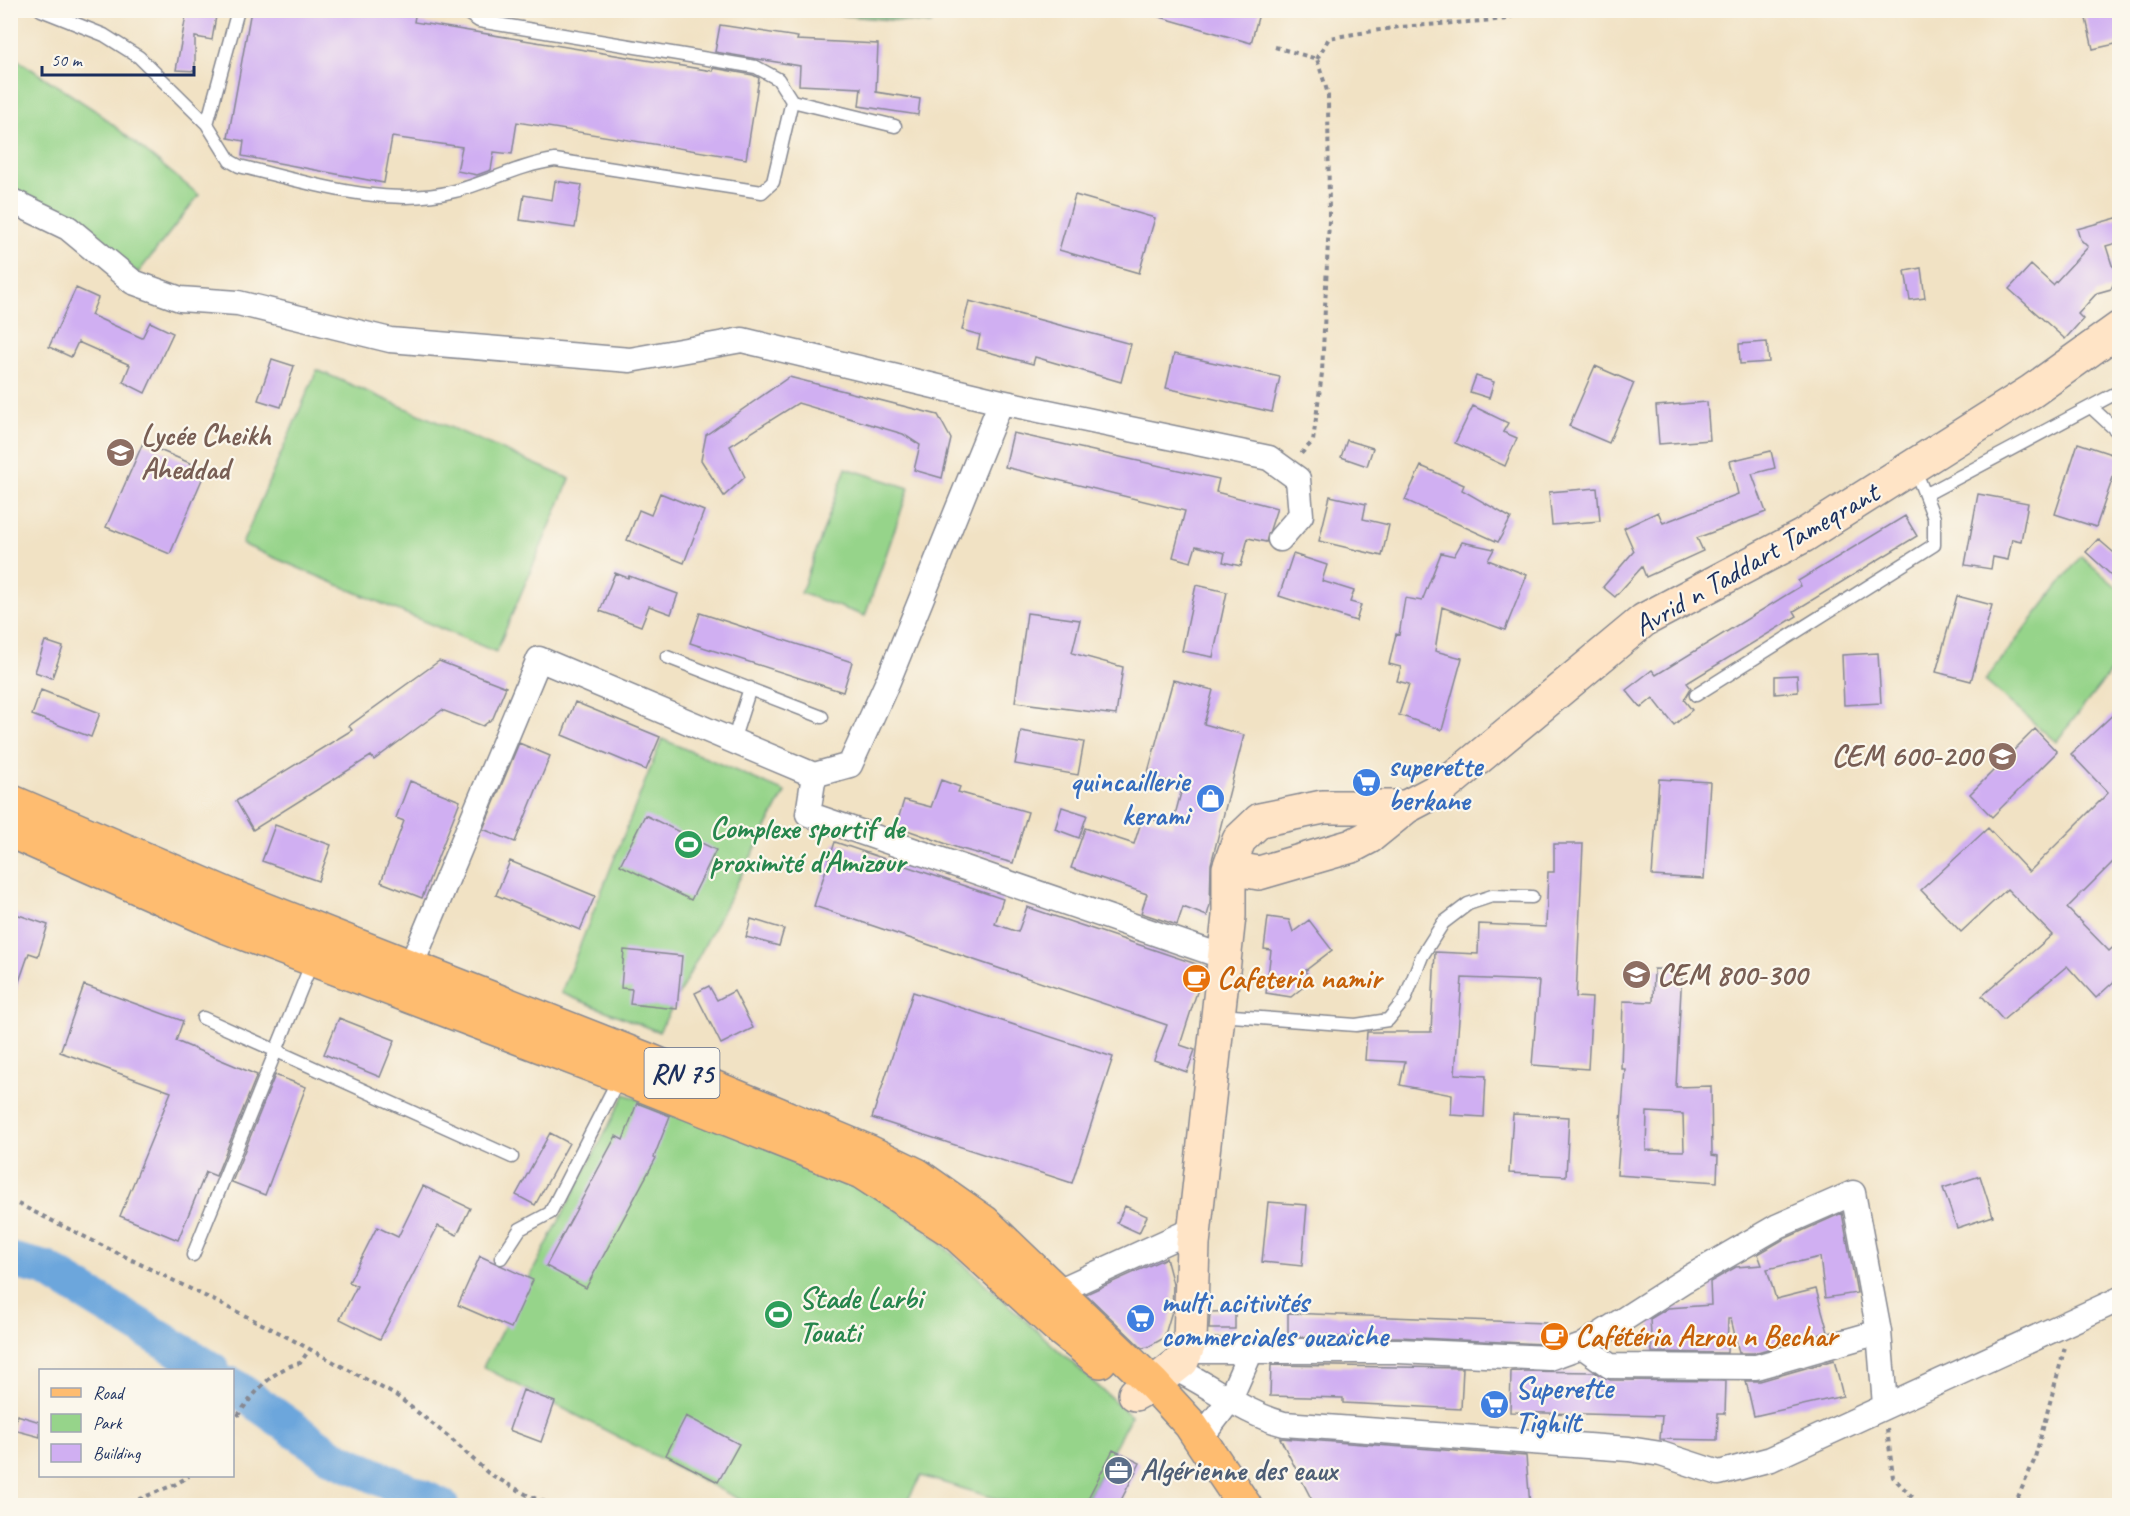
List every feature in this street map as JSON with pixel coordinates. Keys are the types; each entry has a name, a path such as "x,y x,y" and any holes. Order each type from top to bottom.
{"main road":[{"name":"Avrid n Taddart Tameqrant","path":"1229,868 1259,873 1334,853 1369,837 1406,807 1442,788 1644,620 1803,536 1919,481 2032,391 2120,328"},
{"name":"RN 75","path":"10,801 227,927 313,960 638,1074 867,1150 917,1175 984,1222 1056,1292 1163,1374 1190,1424 1245,1506"},
{"path":"1163,1374 1191,1333 1194,1229 1229,916 1229,868 1239,840 1260,820 1323,807 1406,807"},
{"name":"RN 75","path":"10,831 102,856 231,896 411,966 638,1074 861,1172 897,1193 1163,1374 1189,1456 1226,1506"}],"street":[{"path":"10,200 68,228 133,282 180,299 238,303 390,340 630,360 742,340 1001,402 1269,458 1298,479 1301,515 1280,539"},
{"path":"411,966 539,659 814,775 850,765 888,681 1001,402"},
{"path":"814,775 808,814 1224,957"},
{"path":"1163,1374 1251,1351 1398,1351 1549,1358 1582,1346 1685,1280 1778,1226 1853,1193 1879,1332 1885,1405"},
{"path":"1056,1292 1194,1229"},
{"path":"1163,1374 1229,1401 1261,1418 1284,1424 1629,1449 1660,1454 1719,1473 1771,1459 2120,1299"},
{"path":"1582,1346 1610,1366 1756,1367 1879,1332"},
{"path":"1200,1439 1229,1401 1251,1351"}],"lane":[{"path":"41,10 104,34 140,57 207,124 230,161 239,166 347,191 382,196 454,192 534,163 555,160 762,192 773,182 792,101"},
{"path":"207,124 238,10"},
{"path":"464,10 479,21 756,67 778,79 792,101 895,126"},
{"path":"1696,695 1934,546 1934,518 1919,481 2091,406 2120,391"},
{"path":"2091,406 2120,436"},
{"path":"667,657 822,717"},
{"path":"733,741 750,688"},
{"path":"1218,1014 1356,1025 1388,1020 1405,999 1422,956 1443,923 1468,904 1492,896 1532,897"},
{"path":"193,1255 274,1050 313,960"},
{"path":"203,1018 512,1157"},
{"path":"501,1258 520,1229 550,1213 638,1074"}],"path":[{"path":"1286,471 1312,441 1322,373 1329,220 1329,94 1317,59 1329,38 1400,27 1509,19 1516,10"},
{"path":"1275,47 1317,59"},
{"path":"10,1200 310,1349 398,1396 489,1473 528,1496 556,1506"},
{"path":"2014,1506 2034,1461 2072,1320"},
{"path":"234,1421 270,1376 290,1365 300,1363 310,1349"},
{"path":"1885,1405 1893,1477 1922,1506"},
{"path":"122,1506 187,1477"}],"green space":[{"path":"936,10 931,24 798,11"},
{"path":"10,55 96,111 199,195 138,273 73,219 11,188"},
{"path":"317,370 570,479 496,652 242,544"},
{"path":"846,468 909,488 865,616 801,593"},
{"path":"2081,556 2119,589 2119,661 2056,742 1985,681"},
{"name":"Complexe sportif de proximité d'Amizour","path":"662,739 785,792 659,1032 561,993"},
{"path":"625,1094 844,1177 918,1223 1131,1416 1084,1505 1018,1505 921,1476 905,1505 750,1505 483,1367"}],"building":[{"path":"187,10 217,10 212,40 195,37 195,71 176,70"},
{"path":"251,10 416,10 414,22 713,71 713,68 753,75 759,78 746,159 517,122 512,154 494,152 491,170 477,175 457,171 462,147 392,137 384,183 242,156 244,141 228,138"},
{"path":"1154,10 1260,10 1251,43 1153,15"},
{"path":"2084,10 2120,10 2120,43 2093,49"},
{"path":"720,25 798,37 797,40 878,44 876,92 920,99 918,115 859,106 861,88 799,85 800,66 715,52"},
{"path":"555,181 582,185 575,228 520,220 524,195 552,200"},
{"path":"1075,195 1155,218 1139,273 1059,250"},
{"path":"2120,217 2120,242 2106,246 2112,265 2119,272 2111,289 2097,293 2078,314 2083,319 2065,339 2009,289 2031,265 2053,285 2088,247 2080,239 2077,229"},
{"path":"1921,268 1925,298 1910,300 1905,271"},
{"path":"76,288 98,298 91,315 142,338 150,322 173,333 145,393 123,382 130,365 78,342 71,357 49,347"},
{"path":"969,301 1131,344 1121,382 1035,357 1033,364 977,349 980,335 962,330"},
{"path":"1767,342 1769,362 1740,364 1739,344"},
{"path":"1174,354 1280,377 1272,412 1166,388"},
{"path":"272,359 294,366 281,407 258,400"},
{"path":"1595,366 1634,383 1609,443 1569,426"},
{"path":"1476,376 1494,382 1489,398 1470,392"},
{"path":"789,377 938,415 951,439 942,478 914,470 920,445 903,434 798,403 730,446 745,477 724,496 701,460 706,435"},
{"path":"1707,402 1710,440 1659,444 1656,406"},
{"path":"1473,406 1508,423 1503,432 1517,438 1505,466 1455,443"},
{"path":"1013,433 1219,479 1216,492 1277,508 1266,542 1248,538 1241,566 1223,562 1225,553 1196,546 1191,562 1173,557 1185,511 1005,467"},
{"path":"1347,440 1373,448 1367,466 1341,457"},
{"path":"143,443 206,470 170,554 106,527"},
{"path":"2078,443 2120,457 2096,527 2055,514"},
{"path":"1771,451 1775,468 1752,474 1766,512 1697,538 1703,551 1646,577 1642,567 1615,597 1603,587 1634,551 1624,528 1658,512 1663,523 1738,494 1730,461"},
{"path":"1421,466 1464,485 1462,490 1511,518 1498,542 1405,500"},
{"path":"1597,488 1600,521 1552,525 1549,492"},
{"path":"660,493 704,511 684,563 627,540 639,510 651,515"},
{"path":"1978,494 2028,503 2021,541 2012,539 2008,560 1993,557 1991,569 1965,565"},
{"path":"1330,496 1366,504 1363,519 1389,525 1382,556 1319,541"},
{"path":"1905,516 1917,536 1794,611 1797,616 1687,683 1691,688 1684,700 1692,710 1674,725 1653,698 1641,708 1626,690 1652,670 1656,675 1801,586 1798,581"},
{"path":"2098,539 2120,558 2120,583 2086,552"},
{"path":"1462,542 1494,549 1488,560 1527,575 1505,630 1442,607 1435,651 1462,658 1442,730 1399,715 1409,684 1397,681 1401,667 1389,664 1396,634 1399,635 1405,598 1422,601 1441,553 1454,556"},
{"path":"1293,554 1327,565 1322,581 1354,591 1350,602 1361,605 1356,621 1279,596"},
{"path":"615,573 678,594 671,614 649,606 641,626 600,611"},
{"path":"1196,585 1227,592 1213,657 1182,651"},
{"path":"1957,596 1992,605 1971,681 1936,672"},
{"path":"700,613 852,662 843,692 690,643"},
{"path":"1027,613 1080,620 1072,653 1123,667 1116,715 1015,702"},
{"path":"45,641 63,647 52,678 35,672"},
{"path":"1878,653 1881,703 1844,705 1842,655"},
{"path":"439,661 506,687 493,718 483,726 442,710 374,760 371,756 253,830 236,801 352,730 349,726"},
{"path":"1797,675 1798,692 1775,694 1775,676"},
{"path":"1173,680 1213,690 1204,724 1244,735 1211,864 1210,905 1207,916 1183,907 1177,925 1141,913 1147,894 1071,868 1085,828 1134,844 1143,816 1172,826 1183,785 1147,776"},
{"path":"41,690 100,713 91,737 32,715"},
{"path":"575,702 660,737 646,770 562,735"},
{"path":"2120,708 2120,855 2067,908 2109,951 2120,941 2120,976 2096,998 2067,966 2003,1020 1982,996 2052,935 2007,889 1961,932 1921,890 1988,828 2029,872 2108,793 2071,754"},
{"path":"2035,729 2057,752 1992,817 1970,794"},
{"path":"1021,731 1084,742 1078,775 1015,764"},
{"path":"519,743 550,756 515,842 483,829"},
{"path":"1659,779 1710,782 1704,879 1652,876"},
{"path":"941,780 960,787 958,792 1028,812 1013,863 958,848 896,826 904,800 931,807"},
{"path":"410,781 460,801 422,898 381,882 404,821 396,818"},
{"path":"1062,807 1087,815 1079,838 1055,829"},
{"path":"645,815 716,850 691,900 620,865"},
{"path":"275,825 331,845 318,881 262,861"},
{"path":"835,842 1003,899 995,924 1018,932 1027,907 1205,967 1180,1045 1195,1050 1187,1072 1154,1060 1167,1025 814,906"},
{"path":"1554,844 1583,844 1576,997 1592,998 1588,1069 1532,1065 1539,981 1462,978 1455,1074 1486,1076 1484,1117 1451,1115 1452,1095 1400,1085 1405,1062 1365,1060 1367,1032 1431,1032 1435,952 1478,954 1479,924 1546,927 1548,872 1554,872"},
{"path":"510,861 595,896 580,930 496,895"},
{"path":"10,912 48,925 38,956 29,953 13,999 10,999"},
{"path":"1268,917 1289,920 1293,932 1309,920 1332,950 1305,971 1312,980 1291,997 1266,993 1271,950 1264,949"},
{"path":"751,919 784,929 779,946 746,937"},
{"path":"624,950 682,956 677,1009 630,1004 632,989 621,988"},
{"path":"1654,969 1682,970 1676,1087 1711,1086 1712,1155 1718,1156 1717,1182 1617,1175 1625,1069 1621,1069 1623,1001 1653,1002","holes":["1647,1112 1683,1114 1684,1151 1646,1150"]},
{"path":"84,985 183,1021 176,1041 257,1075 216,1176 206,1172 178,1240 120,1216 171,1092 60,1052"},
{"path":"709,986 717,1000 734,991 753,1028 721,1044 695,993"},
{"path":"913,992 1113,1057 1072,1183 872,1118"},
{"path":"339,1018 395,1040 380,1077 324,1054"},
{"path":"275,1075 306,1087 265,1195 232,1182"},
{"path":"637,1103 670,1116 654,1157 656,1158 586,1288 546,1266 616,1136 623,1140"},
{"path":"1513,1114 1569,1117 1566,1176 1509,1173"},
{"path":"550,1133 569,1143 535,1205 516,1195"},
{"path":"1980,1176 1993,1216 1957,1228 1943,1188"},
{"path":"423,1186 470,1208 457,1235 438,1226 380,1339 340,1319 357,1286 349,1282 377,1227 398,1237"},
{"path":"1268,1202 1307,1205 1302,1266 1262,1262"},
{"path":"1125,1206 1147,1216 1139,1233 1117,1223"},
{"path":"1842,1213 1857,1293 1825,1298 1820,1257 1767,1269 1776,1299 1816,1289 1828,1332 1754,1353 1739,1353 1731,1319 1728,1319 1727,1353 1652,1352 1650,1319 1668,1308 1711,1305 1710,1282 1736,1267 1762,1265 1758,1254 1784,1239"},
{"path":"480,1256 533,1280 511,1328 458,1305"},
{"path":"1166,1258 1173,1284 1172,1311 1164,1338 1142,1348 1086,1294"},
{"path":"1235,1311 1235,1329 1209,1329 1210,1312"},
{"path":"1288,1313 1546,1323 1545,1344 1399,1337 1288,1337"},
{"path":"1834,1360 1843,1396 1754,1416 1746,1381 1760,1381"},
{"path":"1271,1365 1463,1368 1461,1409 1343,1403 1343,1398 1270,1396"},
{"path":"1511,1371 1594,1372 1610,1380 1726,1381 1725,1414 1718,1414 1717,1440 1660,1439 1662,1416 1510,1412"},
{"path":"523,1390 555,1402 541,1442 509,1430"},
{"path":"17,1415 39,1422 39,1437 14,1430"},
{"path":"686,1416 739,1444 718,1482 666,1455"},
{"path":"1280,1438 1526,1456 1530,1506 1315,1506"},
{"path":"1113,1450 1140,1463 1118,1506 1084,1506"}],"waterway":[{"path":"10,1260 46,1269 210,1369"},
{"path":"234,1386 330,1455 441,1506"}],"place":[{"name":"Lycée Cheikh Aheddad","path":"120,452"},
{"name":"CEM 600-200","path":"2003,756"},
{"name":"superette berkane","path":"1367,783"},
{"name":"quincaillerie kerami","path":"1210,798"},
{"name":"Complexe sportif de proximité d'Amizour","path":"689,845"},
{"name":"CEM 800-300","path":"1636,975"},
{"name":"Cafeteria namir","path":"1196,978"},
{"name":"Stade Larbi Touati","path":"778,1315"},
{"name":"multi acitivités commerciales ouzaiche","path":"1140,1319"},
{"name":"Cafétéria Azrou n Bechar","path":"1554,1336"},
{"name":"Superette Tighilt","path":"1494,1405"},
{"name":"Algérienne des eaux","path":"1119,1470"}]}
